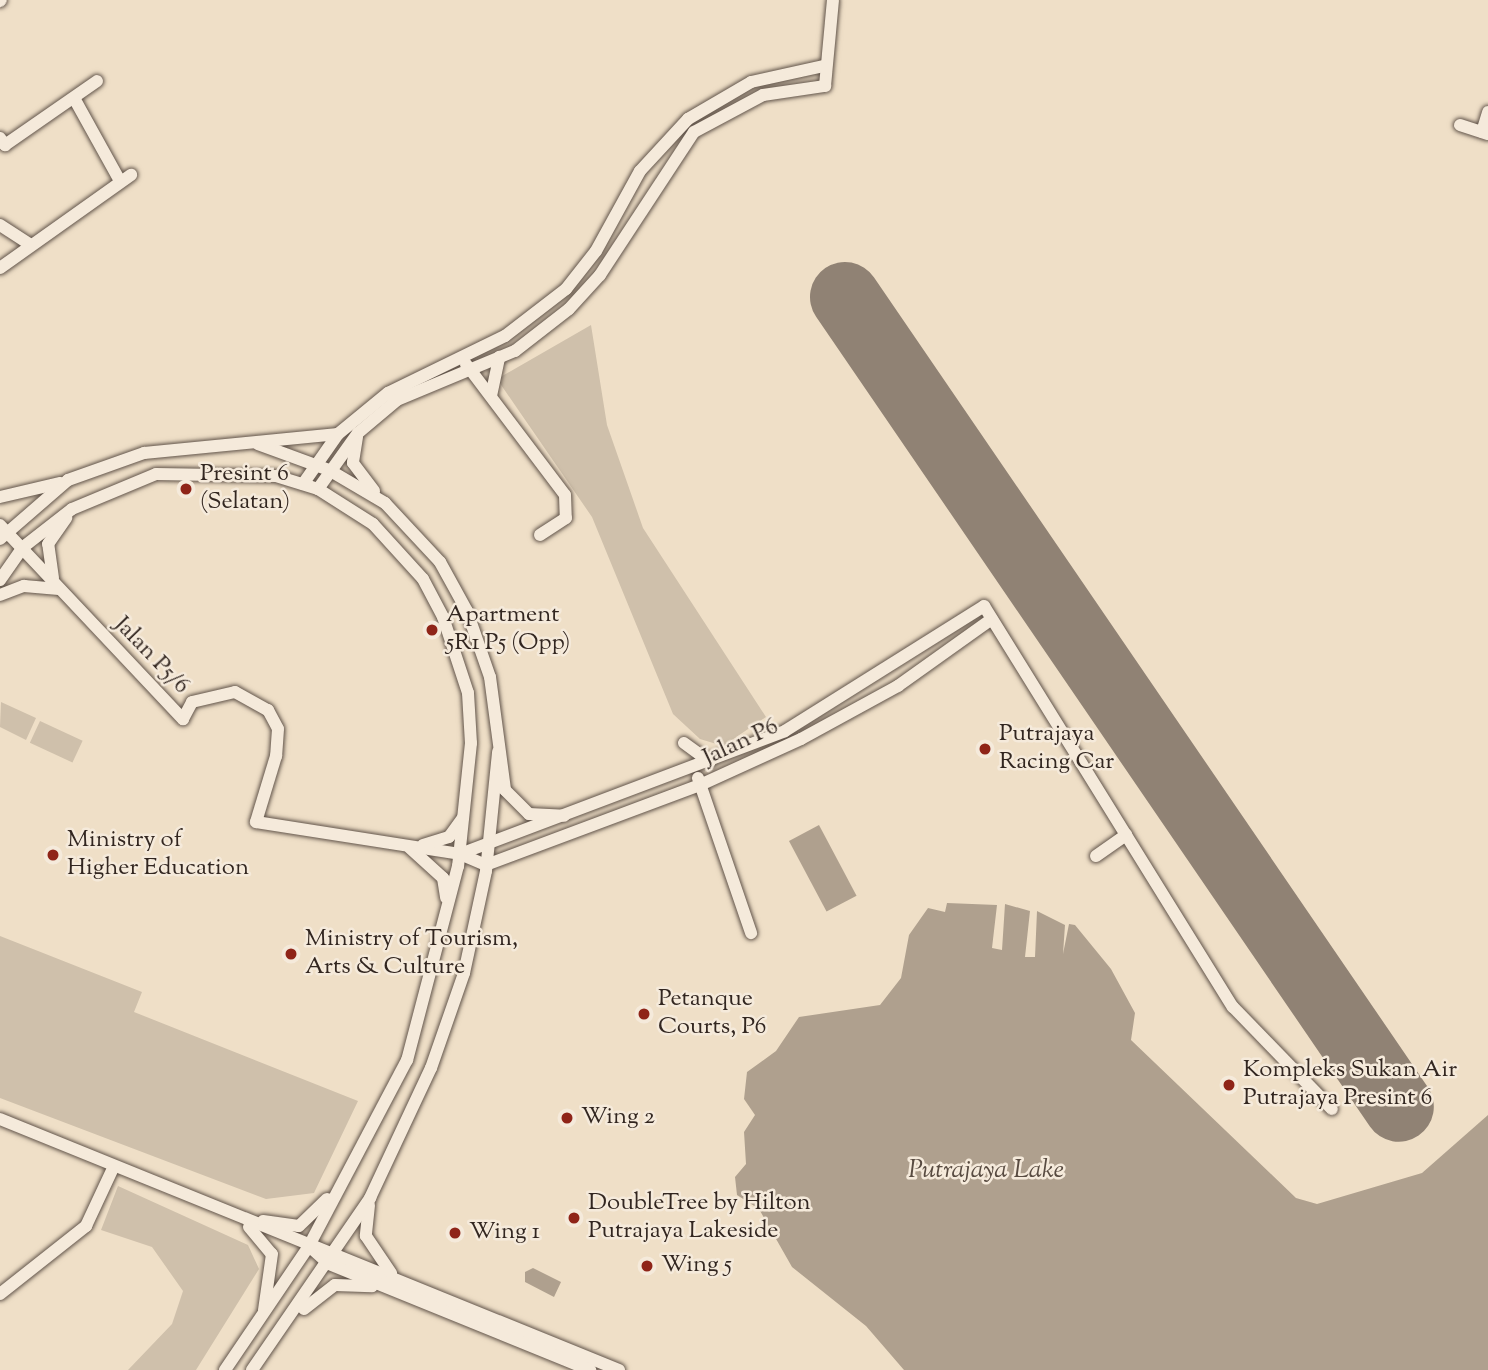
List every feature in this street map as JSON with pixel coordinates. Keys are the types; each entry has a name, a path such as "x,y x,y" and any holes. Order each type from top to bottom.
{"street":[{"path":"303,484 315,463 338,434 388,393 466,364 499,357 539,336 600,275 695,132 763,94 825,86 824,66 833,0"},
{"path":"318,489 358,433 397,400 466,364 528,322 566,289 596,251 640,171 688,119 751,82 824,66"},
{"path":"0,138 5,145 97,81"},
{"path":"0,268 29,244 125,178 74,98"},
{"path":"1460,125 1485,133 1488,112"},
{"path":"0,225 29,244"},
{"path":"491,396 499,357"},
{"path":"466,364 565,495 566,518 540,535"},
{"path":"358,433 357,473 440,562 467,611 490,677 505,790 520,808 572,816"},
{"path":"0,497 20,497 144,453 258,444 338,434"},
{"path":"258,444 315,463 385,503"},
{"path":"0,580 22,548 72,509 171,471 235,471 303,484 318,489 373,524 423,579 443,617 468,693 466,810 460,854 445,927 407,1060 309,1246 225,1370"},
{"path":"2,532 68,480"},
{"path":"59,589 48,569 48,544 72,509"},
{"name":"Jalan P5/6","path":"2,532 22,548 183,719 192,702 235,692 268,710 278,729 276,756 256,822 460,854"},
{"path":"0,594 24,586 59,589"},
{"name":"Jalan P6","path":"460,854 488,848 680,776 785,732 984,606 992,619 898,686 700,785 486,865"},
{"path":"992,619 1233,1007 1332,1109"},
{"path":"680,776 684,743 710,762"},
{"path":"252,1370 283,1331 329,1264 370,1198 442,1037 464,973 486,865 498,752"},
{"path":"695,770 751,933"},
{"path":"408,846 449,837 466,810"},
{"path":"1096,856 1126,835"},
{"path":"408,846 443,878 445,927"},
{"path":"460,854 486,865"},
{"path":"0,1119 309,1246 337,1251 391,1282 590,1370"},
{"path":"235,1216 299,1226 320,1209 360,1152"},
{"path":"0,1294 86,1226 114,1166"},
{"path":"370,1198 366,1236 391,1282"},
{"path":"235,1216 265,1239 272,1254 261,1319"},
{"path":"309,1246 329,1264 391,1282 619,1370"},
{"path":"283,1331 335,1285 391,1282"}],"shaded area":[{"path":"591,325 607,425 643,528 766,717 723,746 700,739 673,714 592,517 497,379"},
{"path":"1,702 36,718 26,740 0,727"},
{"path":"40,721 83,741 72,763 30,743"},
{"path":"0,936 142,992 134,1012 358,1101 314,1193 266,1199 0,1098"},
{"path":"118,1186 248,1245 259,1269 196,1370 128,1370 172,1324 183,1291 152,1247 101,1230"}],"water":[{"path":"819,825 857,896 827,912 789,841"},
{"name":"Putrajaya Lake","path":"947,903 997,905 992,948 1002,950 1005,904 1030,911 1025,957 1035,957 1037,911 1065,925 1063,954 1069,924 1075,925 1111,969 1135,1013 1131,1040 1296,1198 1317,1204 1422,1173 1488,1115 1488,1370 904,1370 866,1326 792,1267 759,1209 737,1195 735,1177 746,1164 744,1132 755,1115 744,1099 747,1072 776,1051 799,1017 880,1005 901,978 909,935 928,908 945,912"},
{"path":"533,1268 561,1282 554,1297 525,1282 525,1272"}],"runway":[{"path":"845,297 1399,1107"}],"place":[{"name":"Presint 6 (Selatan)","path":"186,489"},
{"name":"Apartment 5R1 P5 (Opp)","path":"432,630"},
{"name":"Putrajaya Racing Car","path":"985,749"},
{"name":"Ministry of Higher Education","path":"53,855"},
{"name":"Ministry of Tourism, Arts & Culture","path":"291,954"},
{"name":"Petanque Courts, P6","path":"644,1014"},
{"name":"Kompleks Sukan Air Putrajaya Presint 6","path":"1229,1085"},
{"name":"Wing 2","path":"567,1118"},
{"name":"DoubleTree by Hilton Putrajaya Lakeside","path":"574,1218"},
{"name":"Wing 1","path":"455,1233"},
{"name":"Wing 5","path":"647,1266"}]}
